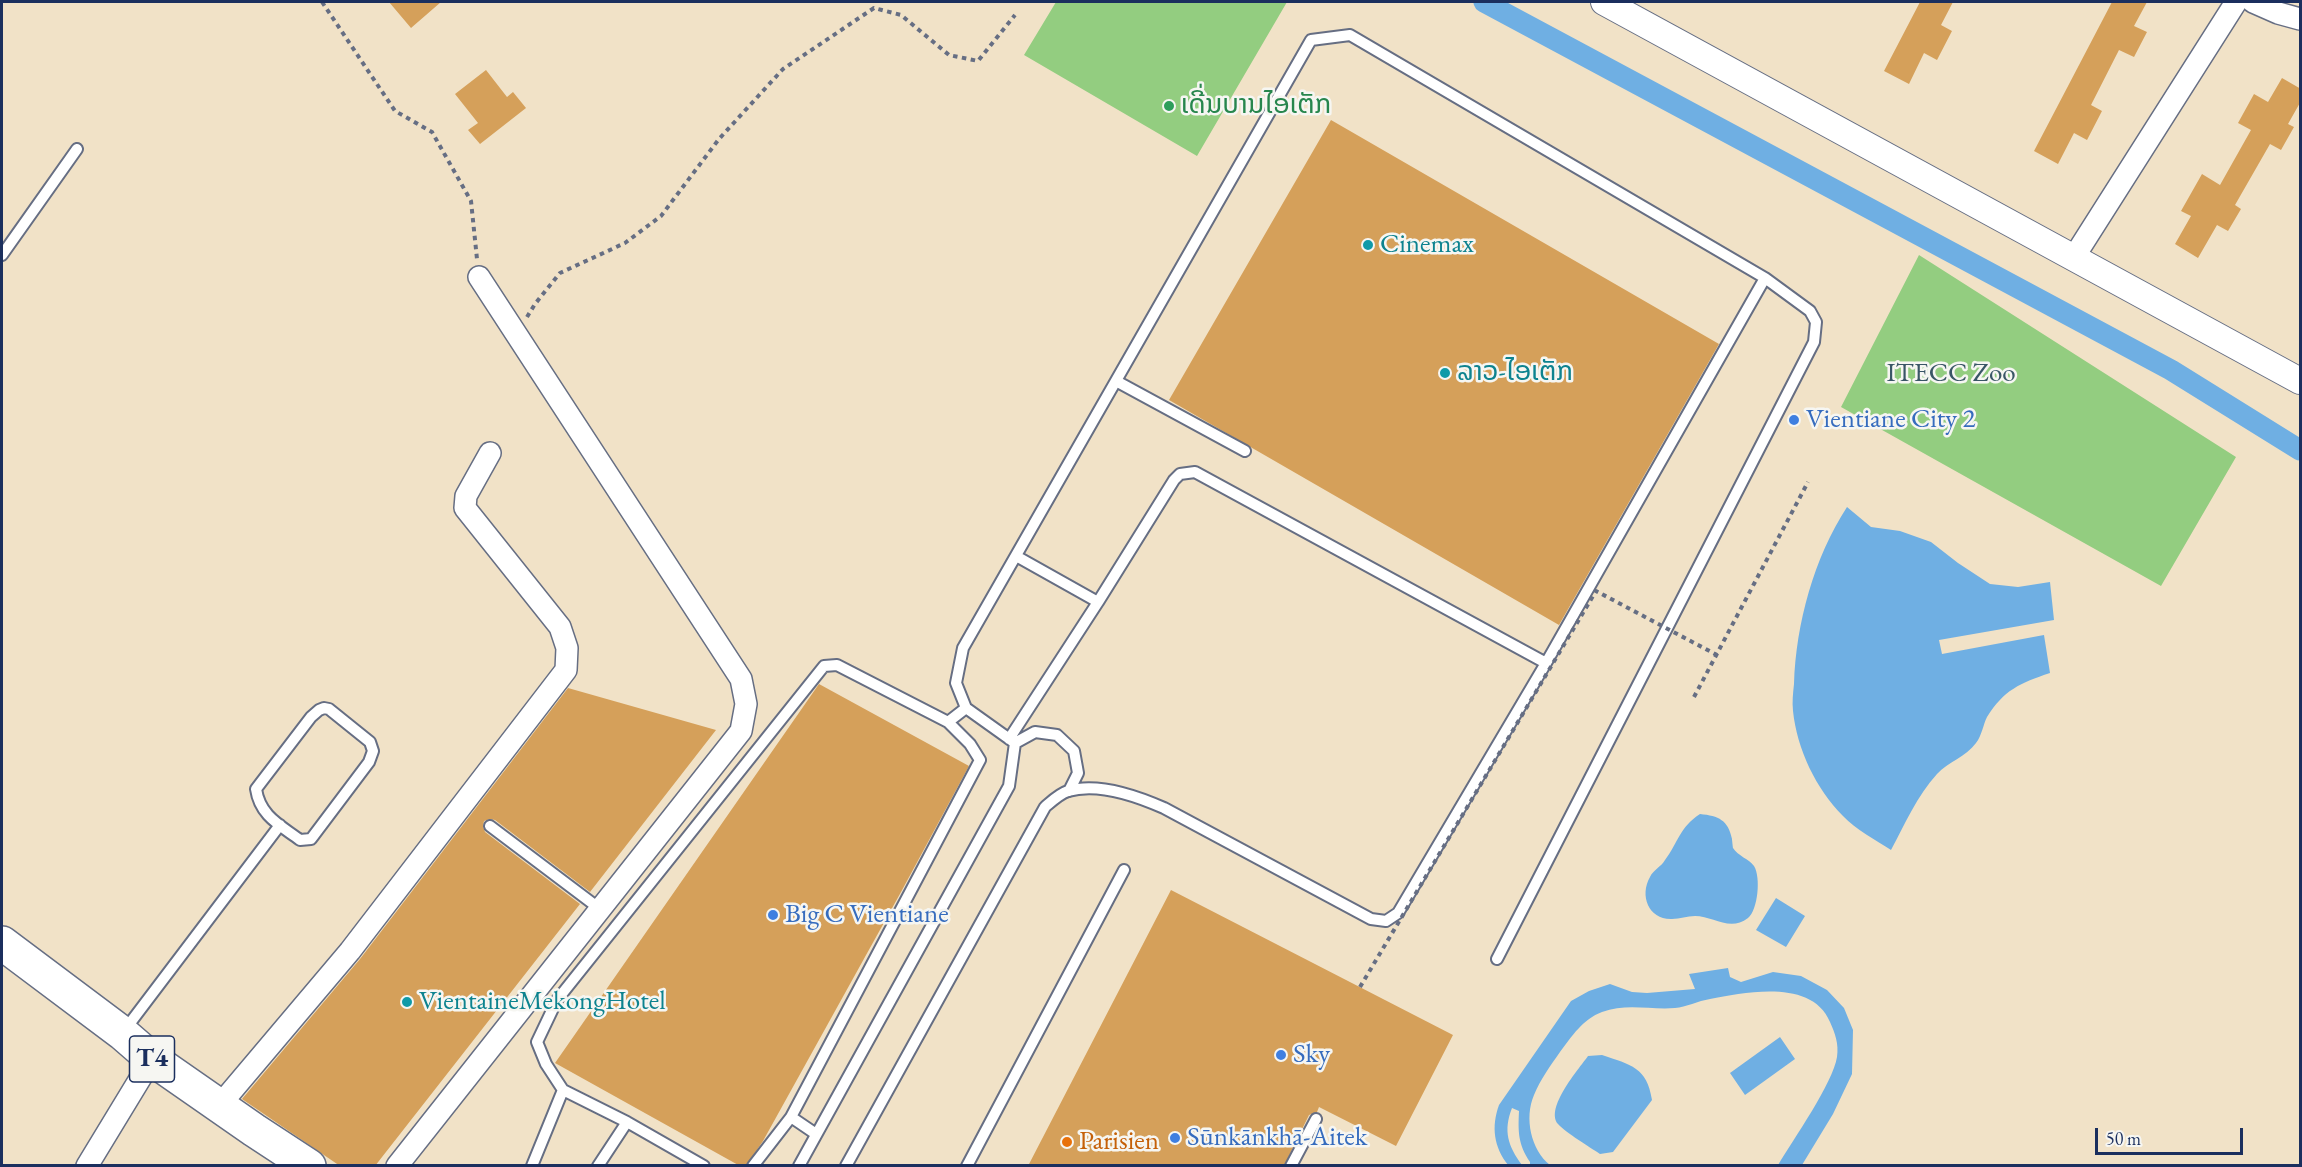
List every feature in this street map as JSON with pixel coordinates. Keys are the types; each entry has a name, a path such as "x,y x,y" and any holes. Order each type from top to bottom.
{"main road":[{"name":"T4","path":"2,943 122,1033 152,1059 309,1166"}],"street":[{"path":"1604,2 1637,9 2074,257 2301,381"},
{"path":"2074,257 2236,2"},
{"path":"2253,2 2278,13 2301,19"},
{"path":"397,1166 741,731 746,704 741,679 478,277"},
{"path":"219,1106 350,951 566,670 567,648 560,627 465,508 466,496 490,453"},
{"path":"87,1166 152,1059"}],"lane":[{"path":"1012,741 966,708 956,683 963,648 1311,40 1350,35 1765,278 1810,311 1816,322 1814,342 1497,959"},
{"path":"2,255 77,149"},
{"path":"1069,791 1110,790 1141,798 1371,920 1386,921 1398,913 1428,866 1546,663 1765,278"},
{"path":"1116,381 1245,451"},
{"path":"798,1166 1009,786 1012,741 1174,480 1180,474 1195,472 1546,663"},
{"path":"1016,556 1098,602"},
{"path":"704,1166 627,1122 563,1090 546,1064 537,1042 557,1000 824,666 837,665 948,722 970,744 980,760 792,1117 753,1166"},
{"path":"948,722 966,708"},
{"path":"329,709 370,741 373,751 369,762 311,839 300,840 280,825 263,811 258,803 256,789 311,717 319,710 329,709"},
{"path":"849,1164 1045,807 1069,791 1078,773 1074,751 1058,735 1035,732 1012,741"},
{"path":"122,1033 280,825"},
{"path":"490,826 600,909"},
{"path":"967,1166 1124,870"},
{"path":"540,984 557,1000"},
{"path":"532,1166 563,1090"},
{"path":"792,1117 816,1134"},
{"path":"1291,1166 1316,1119"},
{"path":"598,1166 627,1122"}],"path":[{"path":"322,2 394,111 432,132 460,181 471,201 478,277"},
{"path":"517,336 535,304 560,273 625,243 661,216 719,139 783,69 874,8 901,15 949,55 978,61 1016,15"},
{"path":"1694,698 1808,482"},
{"path":"1360,987 1596,591 1717,655"}],"green space":[{"name":"ເດີ່ນບານໄອເຕັກ","path":"1056,2 1287,2 1197,156 1024,55"},
{"name":"ITECC Zoo","path":"1919,255 2236,457 2161,586 1841,407"}],"water":[{"path":"1847,507 1871,527 1900,531 1931,542 1990,584 2018,587 2050,582 2054,620 1939,640 1942,654 2044,635 2050,673 2021,684 2000,700 1987,717 1980,737 1972,748 1941,770 1923,792 1891,850 1848,821 1824,794 1803,754 1793,711 1798,638 1809,592 1825,548"},
{"path":"1700,814 1712,816 1725,823 1733,848 1754,866 1756,871 1758,885 1754,908 1748,918 1741,922 1728,924 1695,916 1664,918 1657,916 1648,906 1646,892 1651,875 1670,853 1683,830"},
{"path":"1776,898 1805,916 1786,947 1756,930"},
{"path":"1728,968 1730,977 1741,982 1773,972 1801,976 1827,990 1844,1008 1853,1030 1852,1074 1833,1114 1802,1165 1778,1165 1812,1111 1834,1068 1837,1057 1835,1034 1821,1008 1809,999 1794,994 1759,992 1725,996 1675,1008 1611,1009 1589,1019 1574,1034 1553,1062 1539,1084 1531,1104 1531,1133 1538,1151 1550,1165 1530,1165 1520,1138 1519,1111 1512,1108 1509,1116 1508,1138 1522,1165 1508,1165 1495,1136 1495,1121 1499,1105 1571,1001 1589,991 1610,984 1632,992 1647,993 1695,989 1689,974"},
{"path":"1780,1037 1795,1059 1745,1095 1730,1073"},
{"path":"1602,1055 1629,1065 1642,1074 1650,1089 1652,1100 1613,1152 1600,1154 1562,1128 1555,1117 1564,1089 1588,1056"}],"building":[{"path":"389,2 441,2 411,28"},
{"path":"1920,2 1953,2 1941,25 1952,31 1937,60 1924,53 1909,84 1884,71"},
{"path":"2112,2 2147,2 2134,26 2147,32 2134,57 2119,50 2091,105 2102,111 2087,140 2074,133 2058,164 2034,151"},
{"path":"486,70 507,97 513,92 526,108 480,144 468,130 478,123 455,94"},
{"path":"2282,78 2301,89 2301,101 2288,124 2294,127 2281,150 2270,144 2235,205 2241,209 2228,231 2217,225 2198,258 2175,244 2191,216 2181,211 2202,174 2220,185 2251,130 2238,123 2254,94 2268,102"},
{"name":"ລາວ-ໄອເຕັກ","path":"1331,120 1719,344 1559,625 1169,400"},
{"name":"Big C Vientiane","path":"819,684 969,766 763,1141 746,1166 740,1166 555,1063"},
{"name":"VientaineMekongHotel","path":"568,688 716,730 590,892 495,820 484,821 485,832 580,904 375,1166 340,1166 242,1099 360,959"},
{"path":"1171,890 1453,1035 1396,1146 1319,1107 1317,1112 1309,1115 1284,1166 1028,1166"}],"waterway":[{"path":"1484,2 2171,370 2300,450"}],"place":[{"name":"ເດີ່ນບານໄອເຕັກ","path":"1169,106"},
{"name":"Cinemax","path":"1368,245"},
{"name":"ລາວ-ໄອເຕັກ","path":"1445,373"},
{"name":"Vientiane City 2","path":"1794,420"},
{"name":"Big C Vientiane","path":"773,915"},
{"name":"VientaineMekongHotel","path":"407,1002"},
{"name":"Sky","path":"1281,1055"},
{"name":"Sūnkānkhā-Aitek","path":"1175,1138"},
{"name":"Parisien","path":"1067,1142"}]}
